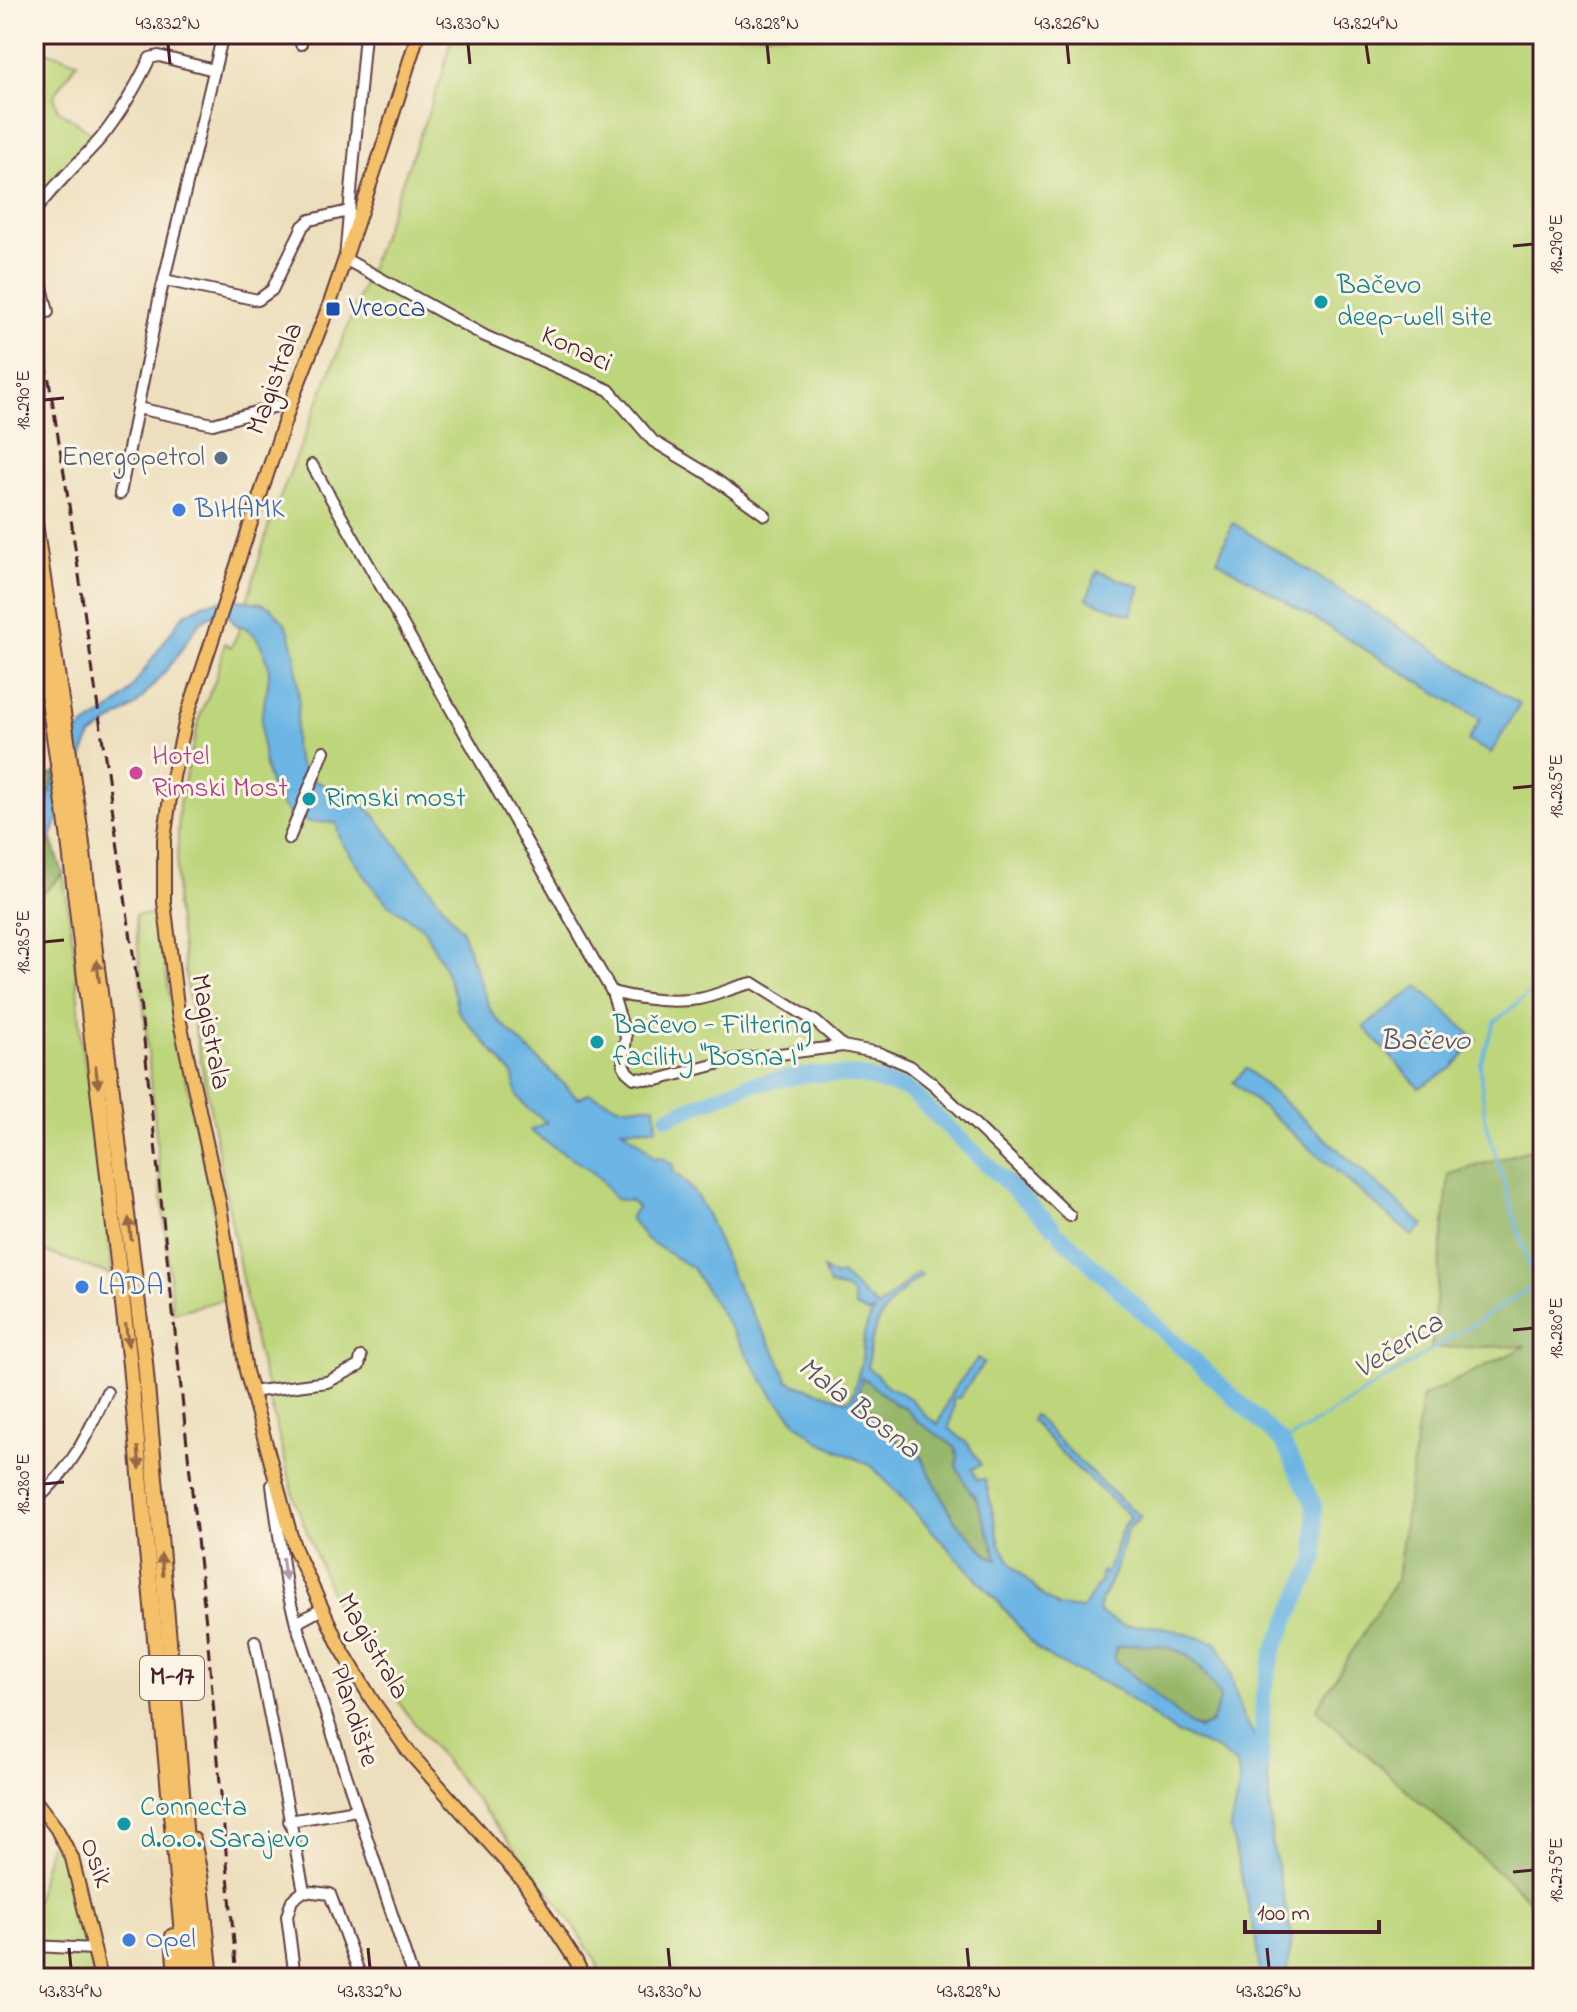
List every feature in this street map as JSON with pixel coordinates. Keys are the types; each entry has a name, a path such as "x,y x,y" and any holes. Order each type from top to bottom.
{"highway":[{"name":"M-17","path":"34,517 66,734 74,830 138,1363 177,1799 198,1978"},
{"name":"M-17","path":"34,599 55,746 74,830"},
{"name":"M-17","path":"177,1799 186,1978"},
{"path":"176,1978 168,1859 177,1799"},
{"path":"177,1799 198,1865 211,1978"}],"main road":[{"name":"Magistrala","path":"418,34 404,86 345,259 291,402 186,719 173,777 164,840 164,902 178,1013 220,1206 251,1392 294,1547 322,1609 372,1700 408,1751 524,1882 584,1978"},
{"name":"Osik","path":"34,1799 56,1828 72,1858 101,1978"}],"street":[{"path":"120,494 164,280 223,34"},
{"path":"345,259 365,34"},
{"path":"34,212 55,184 101,138 130,99 150,58 159,56 214,70"},
{"path":"164,280 258,300 272,290 303,226 310,220 349,211"},
{"path":"34,254 48,312"},
{"name":"Konaci","path":"345,259 485,336 609,390 653,441 708,474 765,515"},
{"path":"137,408 213,424 291,402"},
{"path":"312,465 612,992 626,1037 623,1064 627,1072 634,1078 657,1080 732,1060 843,1046 879,1053 910,1066 933,1084 1070,1216"},
{"path":"289,839 324,751"},
{"path":"612,992 637,998 701,999 737,985 753,983 816,1022 843,1046"},
{"path":"251,1392 327,1382 359,1366 361,1357"},
{"path":"34,1502 67,1470 107,1392"},
{"name":"Plandište","path":"270,1464 286,1586 296,1623 413,1978"},
{"path":"296,1623 322,1609"},
{"path":"255,1641 304,1891"},
{"path":"289,1821 357,1810"},
{"path":"295,1978 287,1916 292,1900 304,1891 330,1894 361,1978"},
{"path":"34,1946 94,1949"}],"green space":[{"path":"452,34 1543,34 1543,1978 601,1978 596,1961 558,1903 404,1710 336,1606 295,1501 250,1321 188,992 176,907 179,804 201,712 215,681 225,643 231,647 238,633 268,528 442,76"},
{"path":"34,47 77,62 54,96 58,110 99,138 34,218"},
{"path":"56,773 34,839 34,780"},
{"path":"51,837 63,874 36,900 34,871"},
{"path":"63,874 74,948 82,1048 100,1139 112,1275 34,1248 34,905"},
{"path":"156,914 175,1026 232,1297 173,1313 135,915"},
{"path":"1543,1146 1543,1903 1533,1903 1316,1709 1397,1579 1422,1397 1526,1346 1431,1348 1449,1174"},
{"path":"862,1376 955,1447 999,1561 987,1554 955,1521 920,1455 902,1446 872,1411 856,1403"},
{"path":"1134,1644 1176,1650 1194,1661 1220,1696 1218,1709 1208,1724 1203,1727 1190,1725 1115,1660 1117,1647"},
{"path":"54,1829 64,1842 102,1978 34,1978 34,1907"}],"water":[{"path":"1233,523 1520,704 1491,753 1468,741 1480,719 1217,560"},
{"path":"1097,571 1141,587 1131,615 1087,599"},
{"path":"231,599 261,603 271,608 284,622 296,659 299,702 294,746 298,762 312,780 357,799 375,816 462,931 489,1007 496,1018 578,1098 589,1093 619,1106 655,1106 657,1128 622,1129 654,1158 662,1157 674,1166 673,1172 697,1196 738,1288 777,1356 787,1380 846,1401 852,1397 862,1361 864,1335 875,1310 869,1314 855,1307 853,1295 829,1285 823,1269 836,1277 841,1274 878,1308 918,1272 922,1275 890,1304 877,1325 868,1367 886,1385 911,1399 938,1424 951,1393 978,1358 984,1363 959,1398 952,1400 954,1406 949,1428 968,1444 981,1465 972,1469 977,1480 985,1479 1000,1544 1012,1565 1043,1596 1058,1606 1082,1609 1101,1581 1102,1571 1105,1574 1109,1567 1122,1531 1131,1517 1069,1461 1031,1420 1034,1415 1095,1477 1141,1517 1127,1530 1099,1613 1122,1625 1164,1627 1217,1643 1228,1665 1243,1718 1265,1752 1272,1843 1292,1936 1287,1978 1260,1978 1257,1943 1230,1828 1239,1787 1236,1764 1218,1750 1175,1732 1116,1689 1053,1660 1037,1649 1002,1606 872,1466 820,1442 799,1425 774,1397 692,1268 646,1239 630,1218 637,1207 630,1201 615,1199 591,1171 530,1130 547,1122 528,1109 517,1096 513,1075 457,1010 442,963 423,928 388,904 370,883 341,841 336,823 309,822 294,817 276,797 266,770 262,741 268,665 263,649 249,630 236,625 227,614 210,616 198,624 174,661 136,705 91,736 51,837 34,871 34,839 70,742 82,728 126,696 183,615 205,603","holes":["862,1377 955,1447 956,1466 970,1492 975,1495 998,1560 987,1554 955,1521 920,1455 902,1446 871,1411 856,1403","1134,1644 1176,1650 1194,1661 1220,1696 1211,1723 1199,1729 1190,1725 1115,1660 1116,1647"]},
{"name":"Bačevo","path":"1418,986 1477,1040 1452,1068 1419,1088 1364,1027"},
{"path":"1246,1069 1424,1226 1412,1236 1233,1082"}],"waterway":[{"name":"Večerica","path":"1535,1285 1485,1120 1480,1065 1495,1022 1543,982"},
{"name":"Mala Bosna","path":"668,1117 747,1085 811,1074 861,1076 909,1090 1053,1227"},
{"name":"Mala Bosna","path":"1061,1236 1283,1443 1314,1505 1316,1559 1276,1646"},
{"name":"Večerica","path":"1283,1443 1543,1280"},
{"name":"Mala Bosna","path":"1261,1765 1263,1695 1273,1652"}],"railway":[{"path":"34,308 41,331 68,498 140,1002 207,1633 237,1978"}],"place":[{"name":"Bačevo deep-well site","path":"1321,302"},
{"name":"Vreoca","path":"333,309"},
{"name":"Energopetrol","path":"221,458"},
{"name":"BIHAMK","path":"179,510"},
{"name":"Hotel Rimski Most","path":"136,773"},
{"name":"Rimski most","path":"309,799"},
{"name":"Bačevo - Filtering facility \"Bosna I\"","path":"597,1042"},
{"name":"LADA","path":"82,1287"},
{"name":"Connecta d.o.o. Sarajevo","path":"124,1824"},
{"name":"Opel","path":"129,1940"}]}
